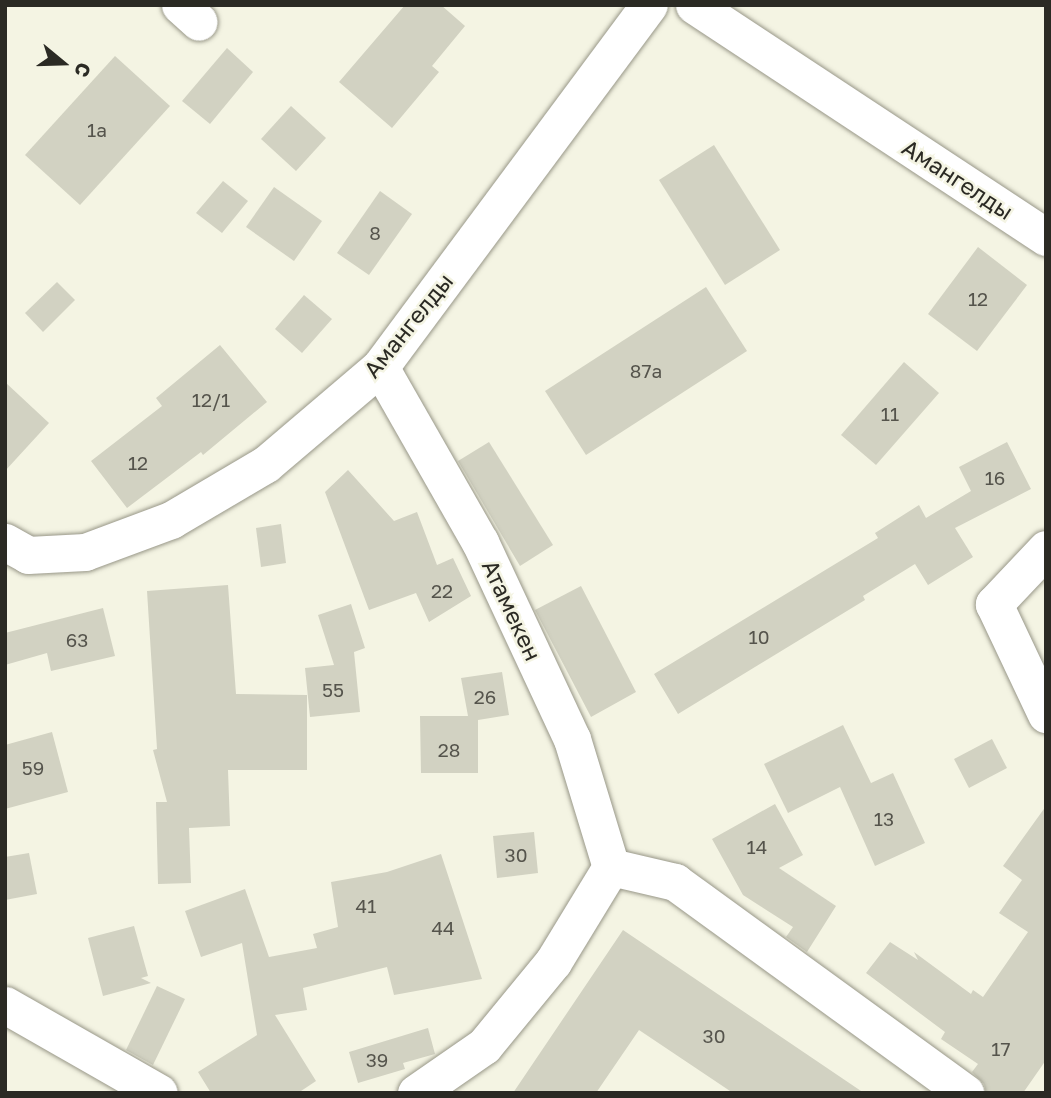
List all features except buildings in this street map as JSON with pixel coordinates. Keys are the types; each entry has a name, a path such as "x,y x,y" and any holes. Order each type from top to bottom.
{"street":[{"name":"Амангелды","path":"5,542 28,555 85,552 171,520 266,464 380,367 649,5"},
{"name":"Амангелды","path":"694,5 1046,237"},
{"name":"Атамекен","path":"380,367 480,542 572,738 611,867"},
{"path":"1046,549 994,604 1046,714"},
{"path":"416,1093 484,1046 553,962 611,867 675,882 965,1093"},
{"path":"5,1005 159,1093"}]}
